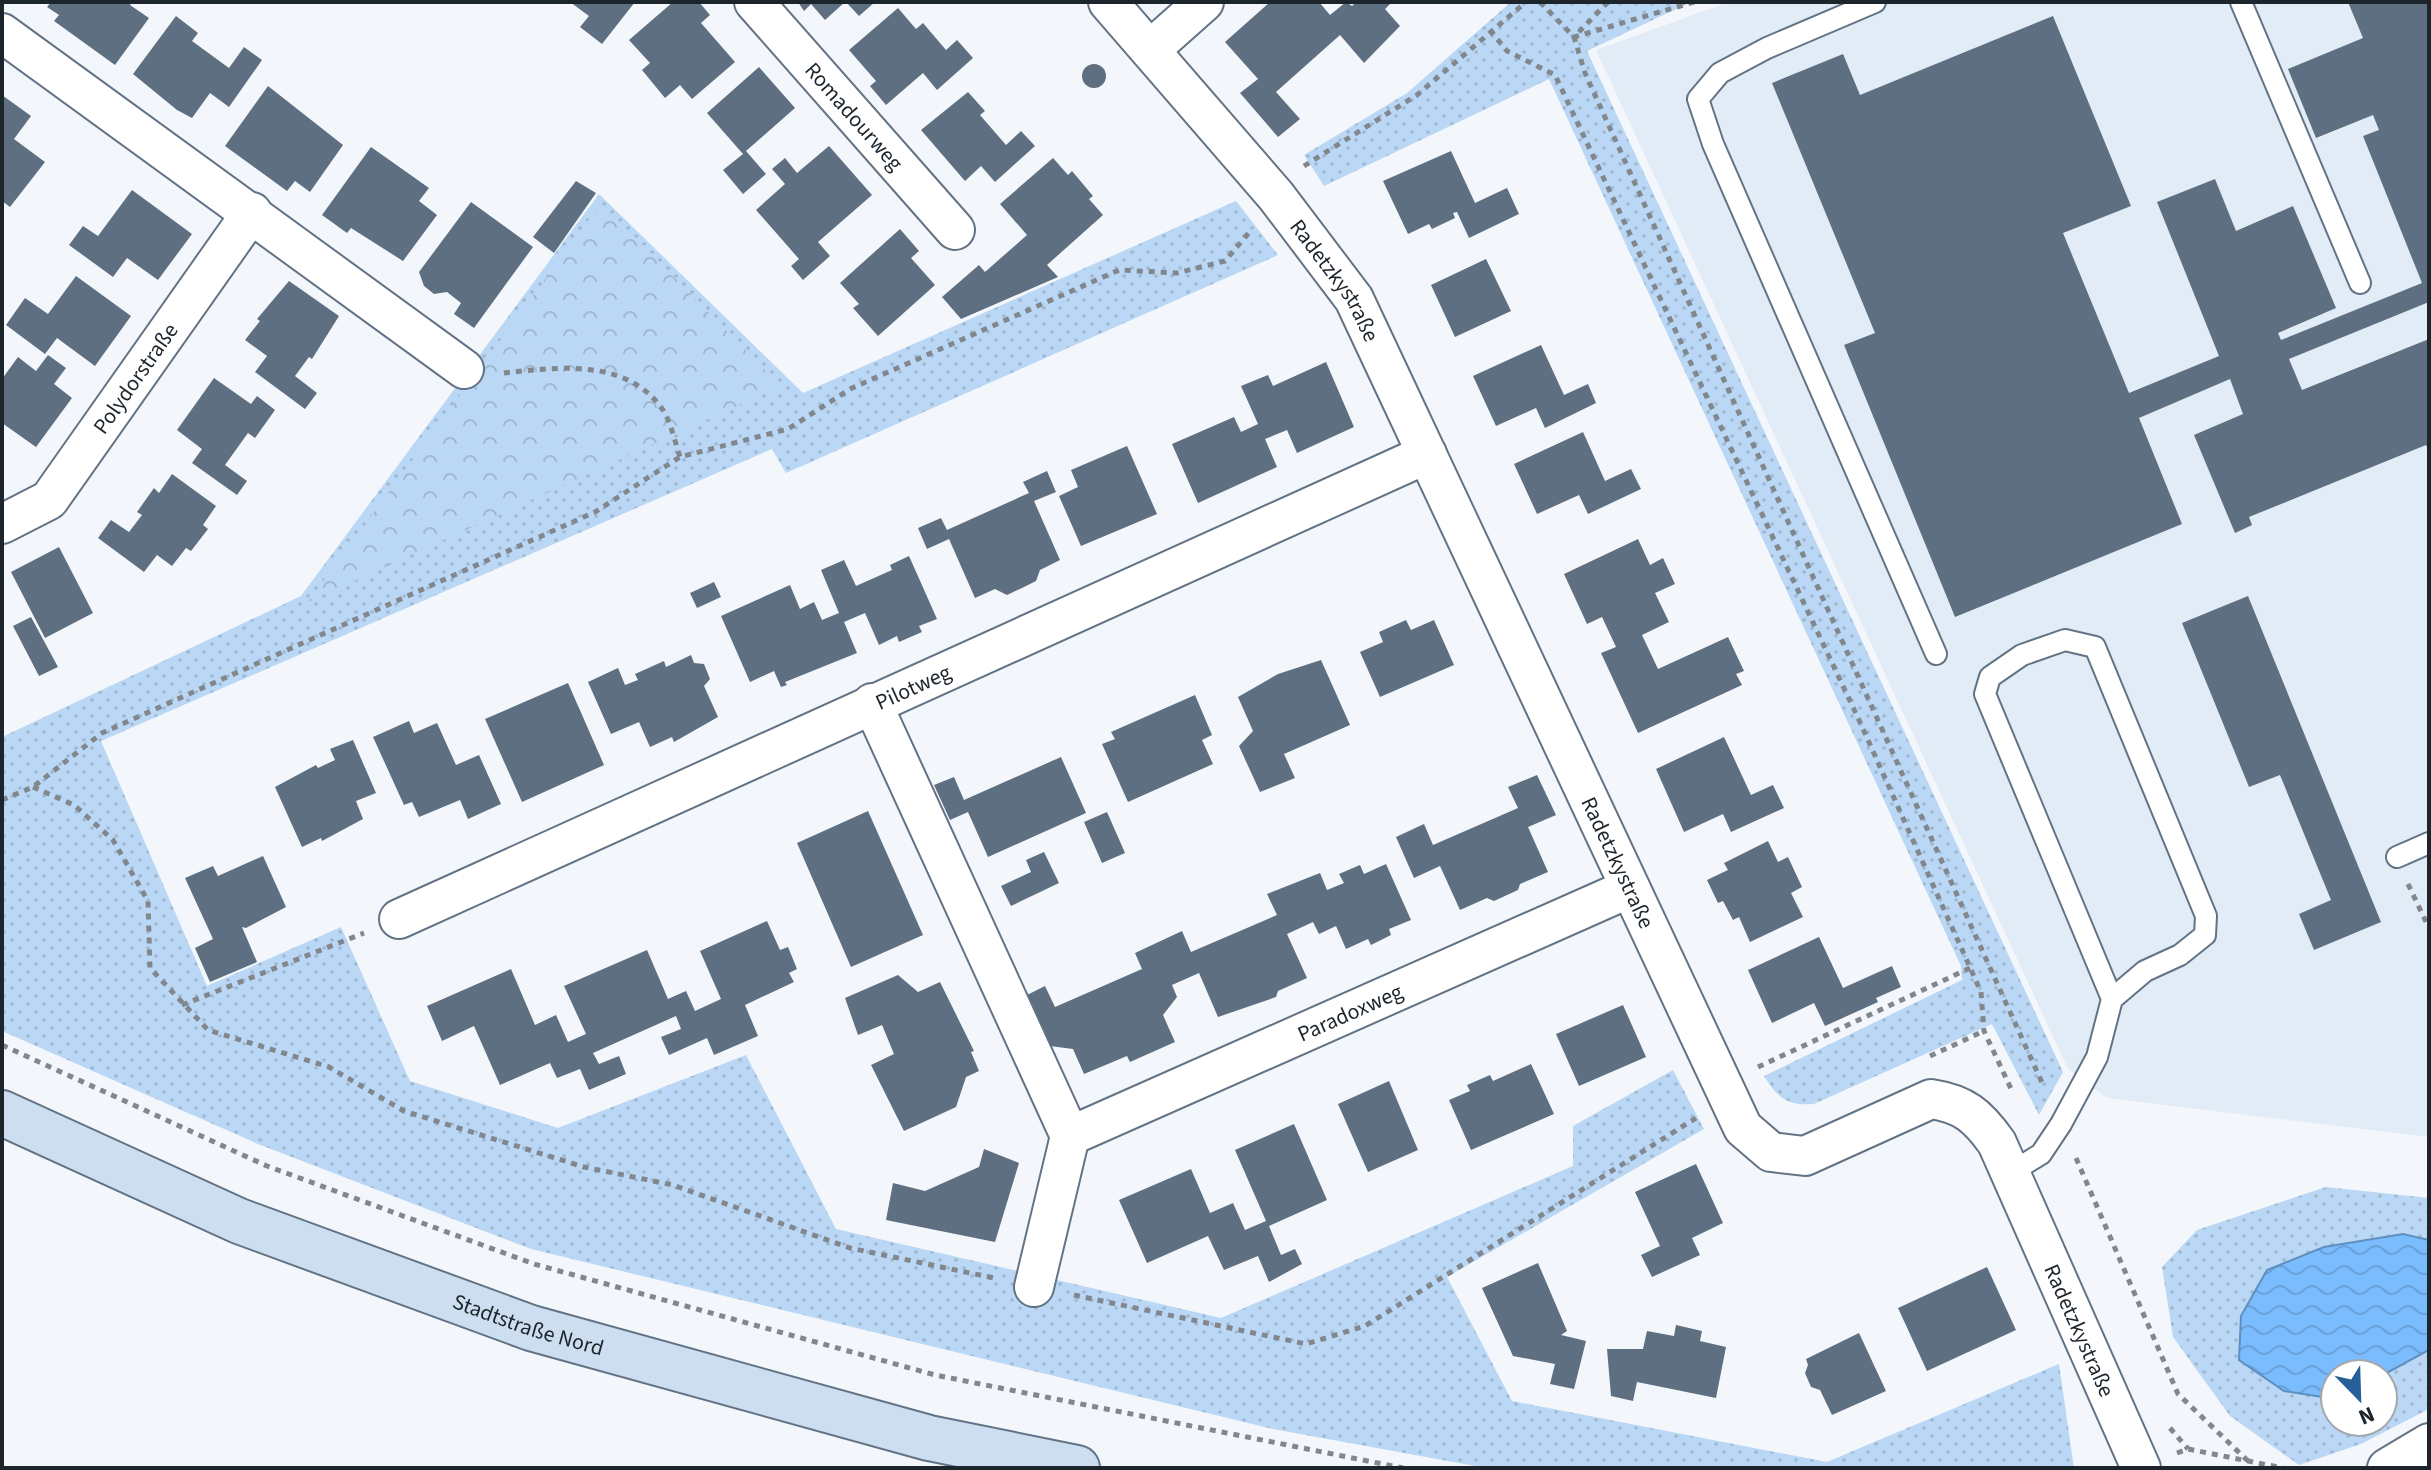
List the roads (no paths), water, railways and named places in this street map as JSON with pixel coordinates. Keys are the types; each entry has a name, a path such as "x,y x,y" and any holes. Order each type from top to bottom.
{"main road":[{"name":"Stadtstraße Nord","path":"2,1113 239,1221 531,1328 929,1438 1077,1468"}],"street":[{"name":"Romadourweg","path":"754,2 955,230"},
{"name":"Radetzkystraße","path":"1108,2 1276,196 1354,299 1720,1086 1743,1128 1771,1152 1805,1156 1931,1099 1954,1102 1978,1116 1997,1143 2141,1468"},
{"path":"1150,50 1204,2"},
{"path":"2,33 464,369"},
{"name":"Polydorstraße","path":"2,524 49,500 252,212"},
{"name":"Pilotweg","path":"399,919 1427,454"},
{"path":"872,703 1070,1136 1034,1287"},
{"name":"Paradoxweg","path":"1070,1136 1630,888"},
{"path":"2387,1468 2429,1443"}],"lane":[{"path":"1875,2 1767,48 1720,73 1698,99 1713,144 1936,654"},
{"path":"2241,2 2360,283"},
{"path":"2010,1173 2041,1154 2061,1124 2097,1057 2112,999 2145,971 2180,955 2205,935 2206,916 2095,647 2065,640 2022,655 1990,677 1985,694 2112,999"},
{"path":"2397,857 2429,843"}],"water":[{"path":"2403,1234 2429,1240 2429,1350 2399,1366 2399,1358 2319,1358 2319,1396 2284,1391 2239,1360 2241,1316 2267,1270 2324,1247"}]}
